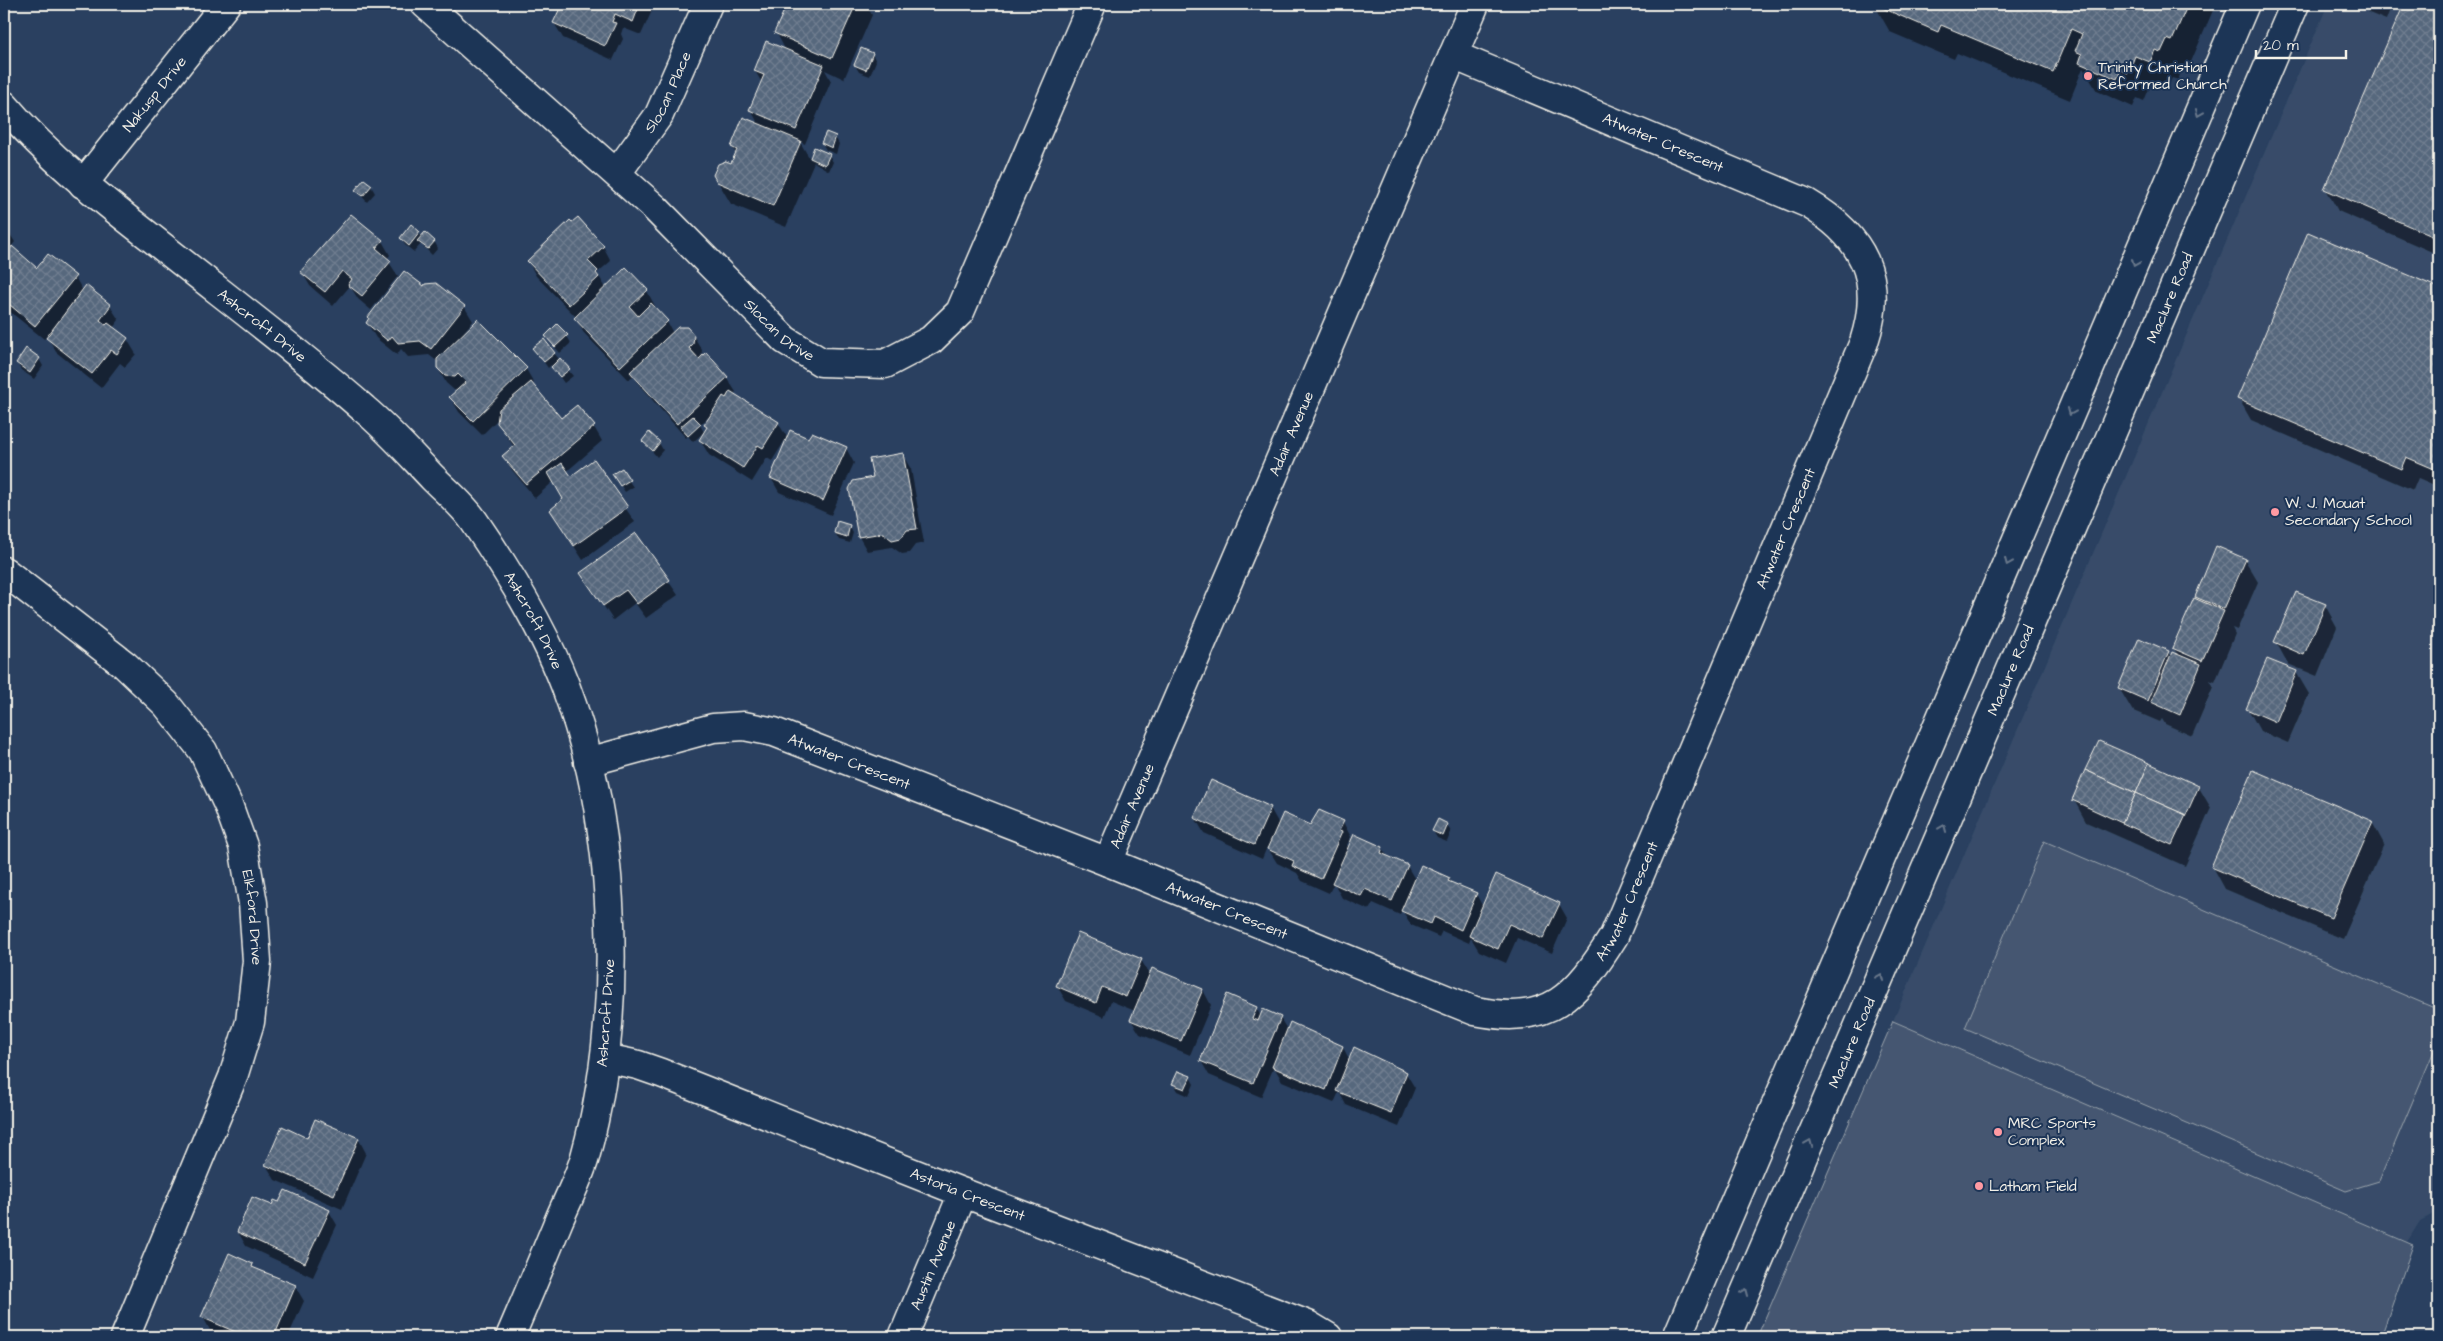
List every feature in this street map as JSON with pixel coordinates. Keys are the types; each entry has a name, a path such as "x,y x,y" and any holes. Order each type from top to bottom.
{"street":[{"name":"Nakusp Drive","path":"83,184 226,4"},
{"name":"Slocan Drive","path":"425,4 655,208 785,340 821,362 885,364 931,340 960,312 1092,4"},
{"name":"Slocan Place","path":"617,173 659,115 708,4"},
{"name":"Adair Avenue","path":"1108,862 1475,4"},
{"path":"1677,1337 2245,4"},
{"name":"Maclure Road","path":"1726,1337 2295,4"},
{"name":"Atwater Crescent","path":"588,762 714,728 744,726 774,732 1108,862 1475,1011 1502,1017 1524,1016 1543,1011 1566,997 1598,962 1618,927 1864,342 1871,320 1873,292 1867,267 1856,243 1832,218 1807,203 1453,54"},
{"name":"Ashcroft Drive","path":"4,105 38,144 83,184 367,411 472,518 532,614 565,685 588,762 604,852 610,928 611,988 605,1058 598,1104 584,1162 510,1337"},
{"name":"Elkford Drive","path":"4,571 125,665 166,704 203,752 229,807 242,846 252,903 257,961 250,1022 233,1077 125,1337"},
{"name":"Astoria Crescent","path":"605,1058 638,1065 661,1073 963,1193 1308,1325 1328,1337"},
{"name":"Austin Avenue","path":"903,1337 963,1193"}],"shaded area":[{"name":"W. J. Mouat Secondary School","path":"2328,4 2439,4 2439,1211 2420,1221 2407,1242 1893,1021"},
{"path":"2044,841 2439,1010 2439,1039 2379,1181 2346,1191 1965,1028"},
{"name":"MRC Sports Complex","path":"1893,1021 2413,1245 2381,1337 1757,1337"}],"building":[{"path":"562,4 640,4 633,22 615,14 612,22 616,23 605,46 553,23"},
{"path":"787,4 856,4 832,58 774,33"},
{"path":"1873,4 2188,4 2172,41 2167,39 2161,52 2155,50 2150,62 2135,56 2128,73 2121,70 2117,79 2079,63 2082,54 2075,51 2082,34 2071,29 2053,72 1941,25 1938,32"},
{"path":"2404,4 2439,4 2439,239 2324,189"},
{"path":"766,41 824,65 796,130 749,110 764,75 754,71"},
{"path":"861,48 873,53 866,70 854,65"},
{"path":"743,117 801,141 773,206 717,182 713,175 718,164 726,161 731,163 737,150 731,147"},
{"path":"826,132 836,136 832,148 821,143"},
{"path":"814,147 830,154 825,165 810,158"},
{"path":"364,179 372,185 363,196 355,190"},
{"path":"351,214 383,240 376,248 391,261 362,296 348,285 352,279 342,271 325,292 300,272"},
{"path":"578,217 604,246 588,261 598,271 596,273 599,277 569,305 527,261 570,220 572,222"},
{"path":"411,224 420,232 409,246 400,238"},
{"path":"425,232 435,241 428,249 417,241"},
{"path":"2308,232 2439,288 2439,471 2406,457 2401,469 2237,399"},
{"path":"12,246 37,268 48,254 76,276 35,326 4,300 4,257"},
{"path":"626,267 648,290 630,307 638,316 651,303 668,321 620,367 574,318"},
{"path":"404,271 424,286 425,284 436,283 465,306 431,349 420,341 398,343 392,336 388,341 366,323 368,317"},
{"path":"86,285 111,305 100,320 106,325 108,323 128,338 117,354 111,350 92,374 46,338"},
{"path":"478,319 527,368 473,421 449,397 466,382 458,374 455,377 445,376 437,368 437,359"},
{"path":"557,324 568,335 555,347 545,336"},
{"path":"678,327 687,327 694,335 693,344 689,348 699,359 706,352 728,377 677,424 630,372"},
{"path":"544,339 555,353 544,362 532,348"},
{"path":"26,348 40,358 30,373 16,363"},
{"path":"560,358 570,369 560,377 551,367"},
{"path":"531,382 561,418 577,405 595,426 526,484 502,456 515,445 497,423 499,409"},
{"path":"730,391 779,422 763,448 758,445 743,468 699,440 707,427 704,425 723,396 726,398"},
{"path":"693,416 701,424 688,436 680,427"},
{"path":"790,430 808,438 812,432 847,447 823,501 770,478"},
{"path":"649,432 660,442 653,451 642,441"},
{"path":"903,453 917,529 907,530 901,538 892,540 883,533 858,537 849,489 853,481 873,477 869,459"},
{"path":"594,459 628,507 574,546 550,510 563,499 548,473 562,463 571,476"},
{"path":"622,468 630,480 620,486 612,474"},
{"path":"837,521 850,525 847,537 834,533"},
{"path":"636,533 670,580 637,604 626,590 603,606 580,573"},
{"path":"2216,546 2246,559 2224,609 2195,597"},
{"path":"2296,592 2326,604 2304,655 2274,642"},
{"path":"2194,598 2224,611 2202,661 2172,648"},
{"path":"2139,638 2169,651 2148,701 2118,688"},
{"path":"2172,652 2201,664 2180,715 2151,702"},
{"path":"2267,659 2297,671 2276,722 2246,709"},
{"path":"2099,741 2149,763 2136,793 2085,770"},
{"path":"2149,763 2199,786 2186,815 2136,793"},
{"path":"2085,770 2136,793 2122,823 2072,800"},
{"path":"2253,770 2373,821 2331,918 2211,867"},
{"path":"1211,780 1271,807 1254,845 1194,818"},
{"path":"2136,793 2186,815 2172,845 2122,823"},
{"path":"1319,810 1344,821 1339,831 1342,832 1321,879 1292,866 1294,861 1267,849 1283,813 1310,825"},
{"path":"1438,819 1448,824 1443,836 1432,831"},
{"path":"1354,834 1383,847 1381,853 1408,865 1392,901 1365,889 1361,896 1332,883"},
{"path":"1421,865 1450,878 1448,881 1477,893 1461,930 1434,917 1431,924 1401,911"},
{"path":"1496,874 1560,903 1543,939 1509,924 1498,949 1469,936"},
{"path":"1078,933 1142,959 1126,997 1102,987 1096,1003 1056,986"},
{"path":"1152,968 1203,989 1181,1041 1130,1020"},
{"path":"1227,994 1257,1007 1252,1019 1258,1021 1263,1009 1281,1017 1253,1083 1200,1061"},
{"path":"1290,1022 1343,1046 1326,1090 1272,1067"},
{"path":"1354,1047 1407,1072 1391,1113 1336,1091"},
{"path":"1178,1071 1191,1076 1185,1089 1172,1084"},
{"path":"315,1119 359,1138 334,1195 265,1165 282,1126 307,1138"},
{"path":"285,1190 330,1210 305,1263 237,1232 252,1197 272,1205 274,1200 279,1202"},
{"path":"229,1253 253,1264 252,1267 296,1285 274,1337 247,1337 201,1317"}],"place":[{"name":"Trinity Christian Reformed Church","path":"2088,76"},
{"name":"W. J. Mouat Secondary School","path":"2275,512"},
{"name":"MRC Sports Complex","path":"1998,1132"},
{"name":"Latham Field","path":"1979,1186"}]}
